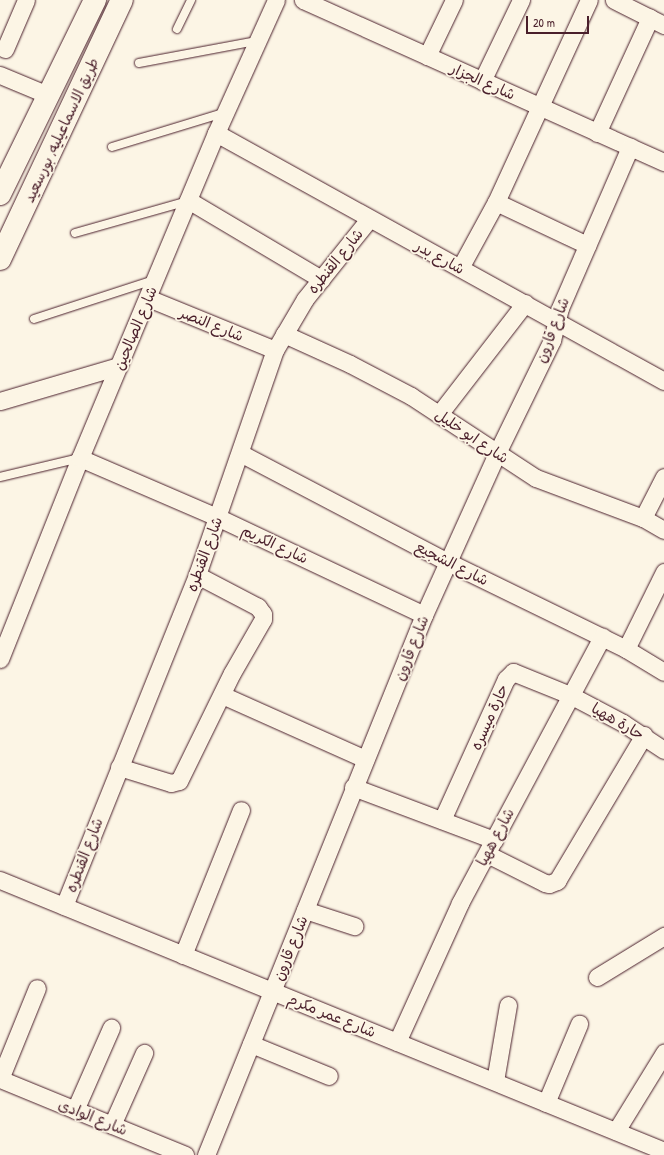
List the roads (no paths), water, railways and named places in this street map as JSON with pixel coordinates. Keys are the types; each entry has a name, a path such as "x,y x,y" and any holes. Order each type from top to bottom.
{"highway":[{"name":"طريق الاسماعيليه, بورسعيد","path":"0,194 94,0"},
{"name":"طريق الاسماعيليه, بورسعيد","path":"0,259 122,0"}],"street":[{"path":"5,49 26,0"},
{"name":"شارع الصالحين","path":"0,659 80,458 216,133 276,0"},
{"name":"شارع الجزار","path":"303,0 597,133 630,147 662,156"},
{"path":"427,56 454,0"},
{"path":"482,81 521,0"},
{"path":"460,268 496,202 589,0"},
{"path":"597,133 649,14 614,0"},
{"path":"0,75 48,95"},
{"name":"شارع بدر","path":"216,133 664,381"},
{"name":"شارع قارون","path":"206,1155 273,991 353,787 424,615 497,453 552,340 556,320 562,302 630,147"},
{"path":"188,200 321,279"},
{"path":"496,202 587,245"},
{"name":"شارع القنطره","path":"64,906 197,575 275,350 305,299 369,218"},
{"name":"شارع النصر","path":"148,298 275,350"},
{"path":"440,414 525,304"},
{"name":"شارع ابو خليل","path":"284,334 375,376 440,414 536,478 644,518 664,530"},
{"path":"0,401 119,366"},
{"name":"شارع الشجيع","path":"240,453 448,562 602,637 664,672"},
{"name":"شارع الكريم","path":"80,458 217,517 424,615"},
{"path":"644,518 664,477"},
{"path":"626,650 664,572"},
{"path":"119,767 171,783 179,781 232,673 263,619 263,614 258,607 197,575"},
{"name":"شارع ههيا","path":"397,1042 460,903 602,637"},
{"name":"حارة ميسره","path":"442,820 509,675 513,672 517,673 570,695"},
{"path":"222,695 365,759"},
{"name":"حارة ههيا","path":"570,695 644,735 664,750"},
{"path":"353,787 442,820 491,847 545,883 549,884 557,881 644,735"},
{"path":"183,955 241,810"},
{"name":"شارع عمر مكرم","path":"0,880 616,1131 661,1144"},
{"path":"305,910 354,926"},
{"path":"598,977 664,936"},
{"path":"0,1079 37,988"},
{"path":"495,1081 508,1005"},
{"path":"546,1103 579,1024"},
{"path":"75,1110 111,1028"},
{"path":"251,1044 329,1076"},
{"path":"112,1125 144,1053"},
{"path":"616,1131 664,1054"},
{"name":"شارع الوادى","path":"0,1079 185,1155"}],"lane":[{"path":"178,29 191,0"},
{"path":"139,63 258,41"},
{"path":"112,147 226,112"},
{"path":"75,233 188,200"},
{"path":"34,319 155,280"},
{"path":"0,477 80,458"}]}
